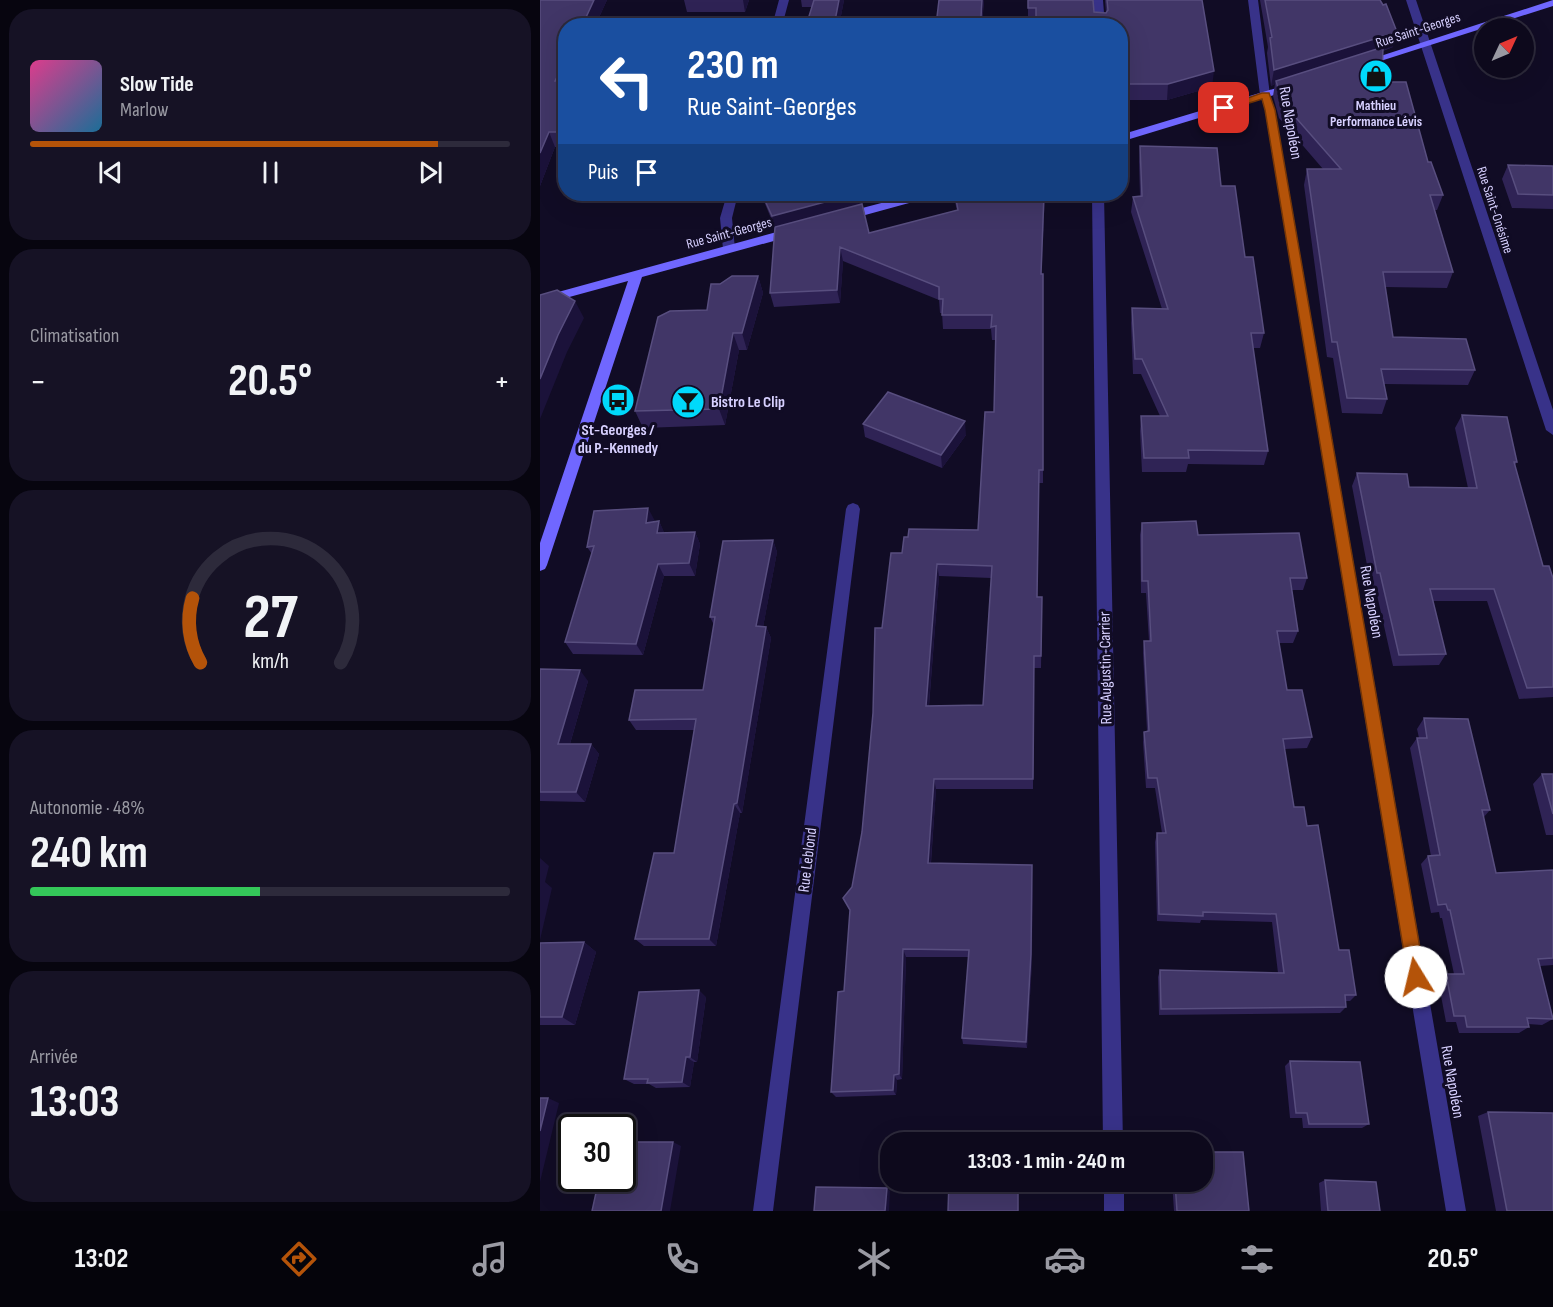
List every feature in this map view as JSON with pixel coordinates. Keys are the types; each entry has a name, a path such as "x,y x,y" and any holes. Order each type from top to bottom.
{"street":[{"path":"779,18 784,0"},
{"path":"1098,0 1099,18"},
{"name":"Rue Napoléon","path":"1253,0 1265,95 1270,110 1456,1211"},
{"name":"Rue Saint-Onésime","path":"1411,0 1553,430"},
{"name":"Rue Saint-Georges","path":"1356,66 1553,3"},
{"path":"1128,137 1299,84"},
{"path":"729,249 726,218 730,201"},
{"path":"838,218 901,201"},
{"name":"Rue Augustin-Carrier","path":"1098,201 1113,1132"},
{"name":"Rue Saint-Georges","path":"540,301 805,228"},
{"path":"540,565 637,273"},
{"name":"Rue Leblond","path":"763,1211 853,509"},
{"path":"1114,1192 1114,1211"}],"building":[{"path":"540,0 594,0 586,18 558,18 558,75 555,81 558,81 558,132 549,132 540,153"},
{"path":"814,0 839,0 836,18 808,18"},
{"path":"939,0 982,0 981,17 937,17"},
{"path":"1028,0 1093,0 1094,12 1106,13 1107,0 1202,0 1214,71 1168,84 1128,84 1128,18 1036,18 1036,8 1028,8"},
{"path":"1265,0 1380,0 1383,5 1386,4 1397,32 1274,70 1270,38 1272,37"},
{"path":"1383,47 1382,82 1406,82 1428,162 1431,162 1443,195 1430,195 1453,272 1383,272 1393,337 1466,339 1475,370 1381,369 1387,399 1347,398 1337,342 1332,342 1307,169 1341,169 1282,102 1276,81"},
{"path":"1140,146 1217,148 1221,186 1235,186 1245,257 1253,257 1264,333 1251,333 1268,451 1188,450 1189,458 1144,458 1141,416 1168,416 1142,359 1135,359 1132,308 1168,309 1133,197 1142,196"},
{"path":"1508,165 1553,166 1553,195 1518,194"},
{"path":"765,201 829,201 772,216"},
{"path":"956,201 1044,201 1041,274 1043,274 1043,470 1039,470 1037,597 1042,597 1041,656 1034,656 1033,779 934,779 928,863 1032,865 1031,954 1026,1042 962,1038 969,950 903,949 899,1074 894,1075 893,1090 831,1092 838,992 844,991 850,910 843,898 852,887 862,832 873,713 875,628 882,628 891,553 902,553 904,537 908,537 909,529 978,530 985,412 994,412 996,326 991,327 992,315 942,315 943,299 939,299 939,287 840,247 837,290 770,293 775,227 862,204 869,233 958,210","holes":["937,564 992,566 983,705 926,706"]},
{"path":"732,276 758,276 742,333 733,333 719,409 635,411 658,317 670,311 707,310 711,284 720,284"},
{"path":"557,290 575,301 540,379 540,295"},
{"path":"888,392 965,421 941,455 863,424"},
{"path":"1462,415 1507,417 1517,462 1514,462 1543,566 1549,566 1553,578 1553,687 1527,688 1494,589 1430,589 1446,654 1399,655 1380,573 1377,573 1357,473 1407,474 1409,487 1477,488"},
{"path":"648,508 646,523 659,521 657,533 695,532 689,563 658,564 636,644 565,642 594,546 587,547 594,511"},
{"path":"1196,521 1198,535 1299,533 1307,578 1290,578 1298,631 1277,631 1287,690 1302,690 1312,737 1283,739 1294,807 1304,807 1307,826 1318,825 1339,950 1349,950 1356,995 1345,995 1346,1007 1161,1009 1160,970 1284,973 1276,914 1203,912 1203,916 1159,914 1157,833 1166,833 1157,778 1148,778 1144,732 1149,731 1144,641 1151,641 1148,581 1142,581 1142,523"},
{"path":"773,540 756,626 766,627 737,803 734,804 709,939 635,939 654,853 674,853 696,719 629,720 635,690 703,690 715,617 710,617 723,541"},
{"path":"540,669 580,670 558,744 591,744 576,792 540,792"},
{"path":"1424,718 1468,719 1490,810 1482,810 1496,873 1553,870 1553,958 1538,959 1553,1019 1527,1018 1529,1027 1467,1027 1465,1016 1454,1016 1446,974 1464,974 1450,910 1446,904 1438,905 1428,856 1440,855 1417,738 1427,738"},
{"path":"1542,774 1553,774 1553,814"},
{"path":"584,942 562,1017 540,1017 540,943"},
{"path":"699,990 690,1057 686,1057 682,1082 647,1083 648,1079 624,1079 639,992"},
{"path":"1290,1061 1360,1062 1369,1124 1309,1124 1307,1113 1296,1113"},
{"path":"540,1098 548,1098 540,1131"},
{"path":"1488,1112 1553,1113 1553,1211 1507,1211"},
{"path":"636,1142 673,1142 661,1211 592,1211 596,1192 636,1192"},
{"path":"1213,1152 1243,1152 1249,1211 1177,1211 1176,1192 1213,1192"},
{"path":"1325,1180 1376,1182 1380,1211 1328,1211"},
{"path":"816,1187 880,1188 880,1192 887,1192 885,1211 814,1211"},
{"path":"949,1192 1018,1192 1018,1211 948,1211"}],"place":[{"name":"Mathieu Performance Lévis","path":"1376,76"},
{"name":"St-Georges / du P.-Kennedy","path":"618,400"},
{"name":"Bistro Le Clip","path":"688,402"}],"route":[{"path":"1224,108 1265,95 1270,110 1416,977"}]}
